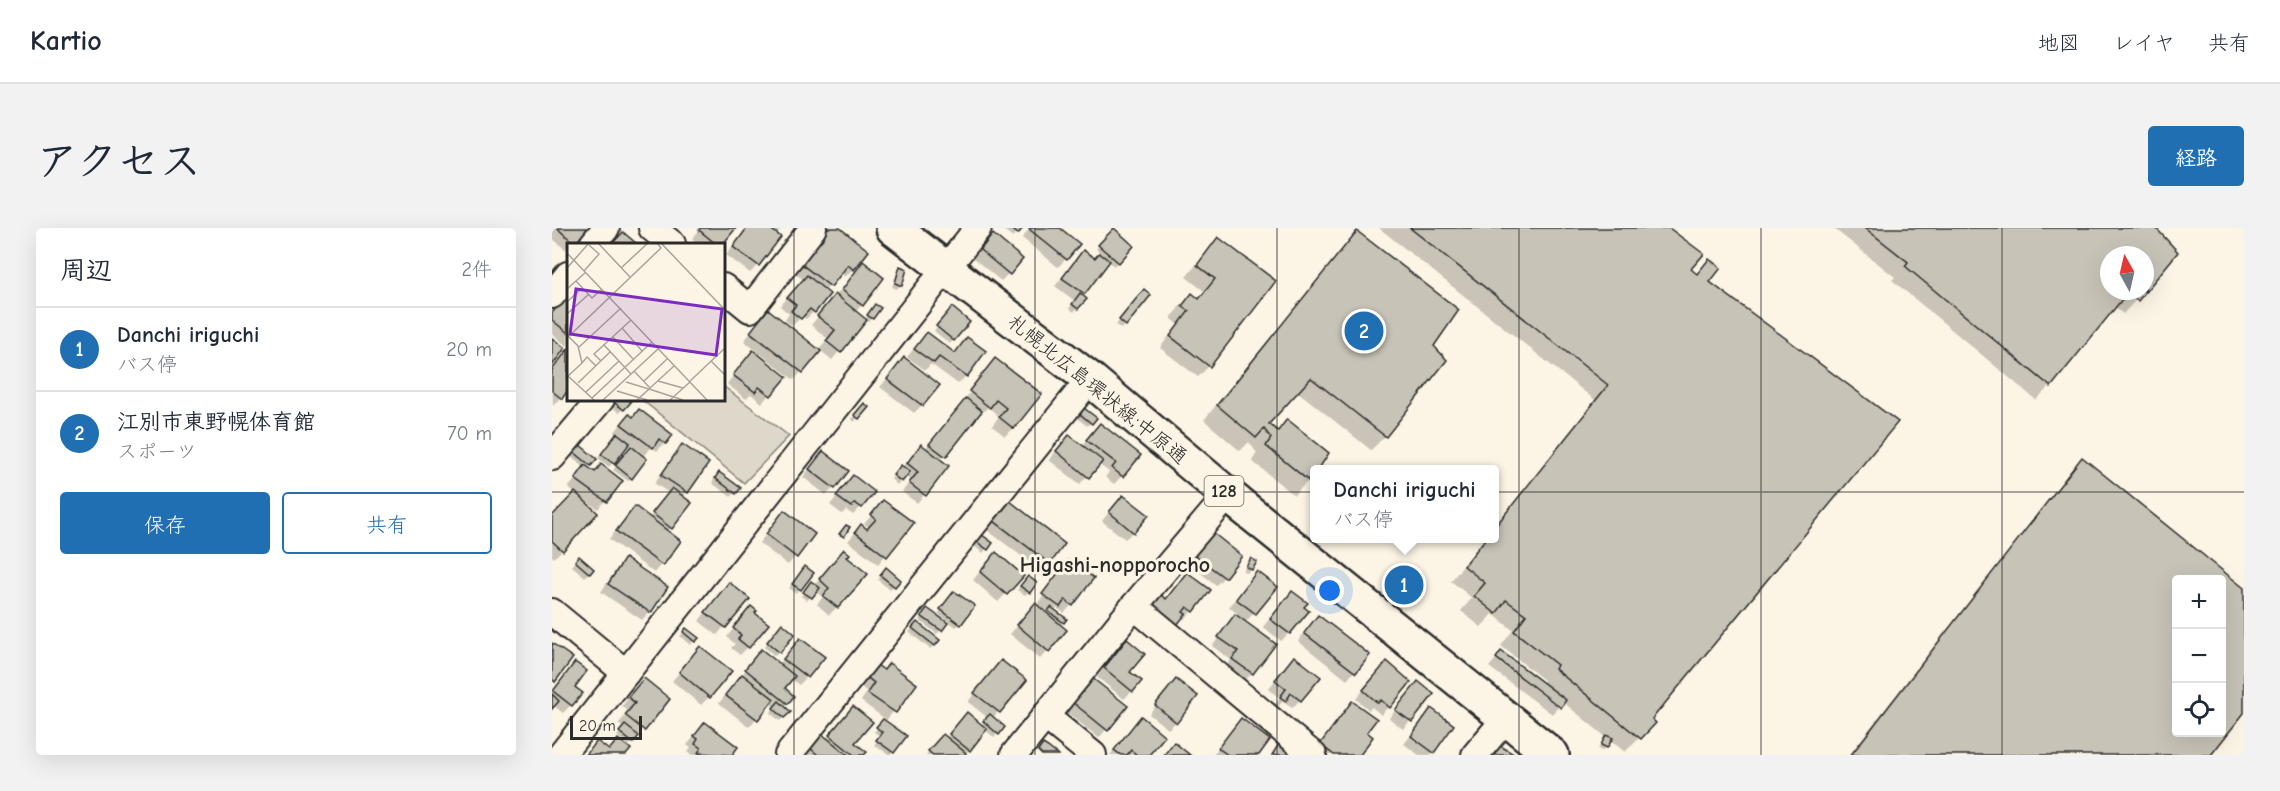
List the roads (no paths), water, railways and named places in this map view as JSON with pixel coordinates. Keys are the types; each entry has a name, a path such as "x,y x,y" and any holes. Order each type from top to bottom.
{"main road":[{"name":"札幌北広島環状線;中原通","path":"893,228 1090,379 1228,495 1552,755"}],"street":[{"path":"594,243 606,228"},
{"path":"652,228 671,243"},
{"path":"724,288 750,309 813,228"},
{"path":"561,755 978,228"},
{"path":"552,295 567,276"},
{"path":"788,755 1090,379"},
{"path":"555,449 600,400"},
{"path":"1014,755 1134,606 1228,495"},
{"path":"1134,606 1313,755"},
{"path":"552,612 626,673"},
{"path":"1045,716 1093,755"},
{"path":"1475,755 1507,717"}],"place":[{"name":"江別市東野幌体育館","path":"1364,331"},
{"name":"Danchi iriguchi","path":"1404,585"}],"district":[{"name":"Higashi-nopporocho","path":"1115,564"}]}
